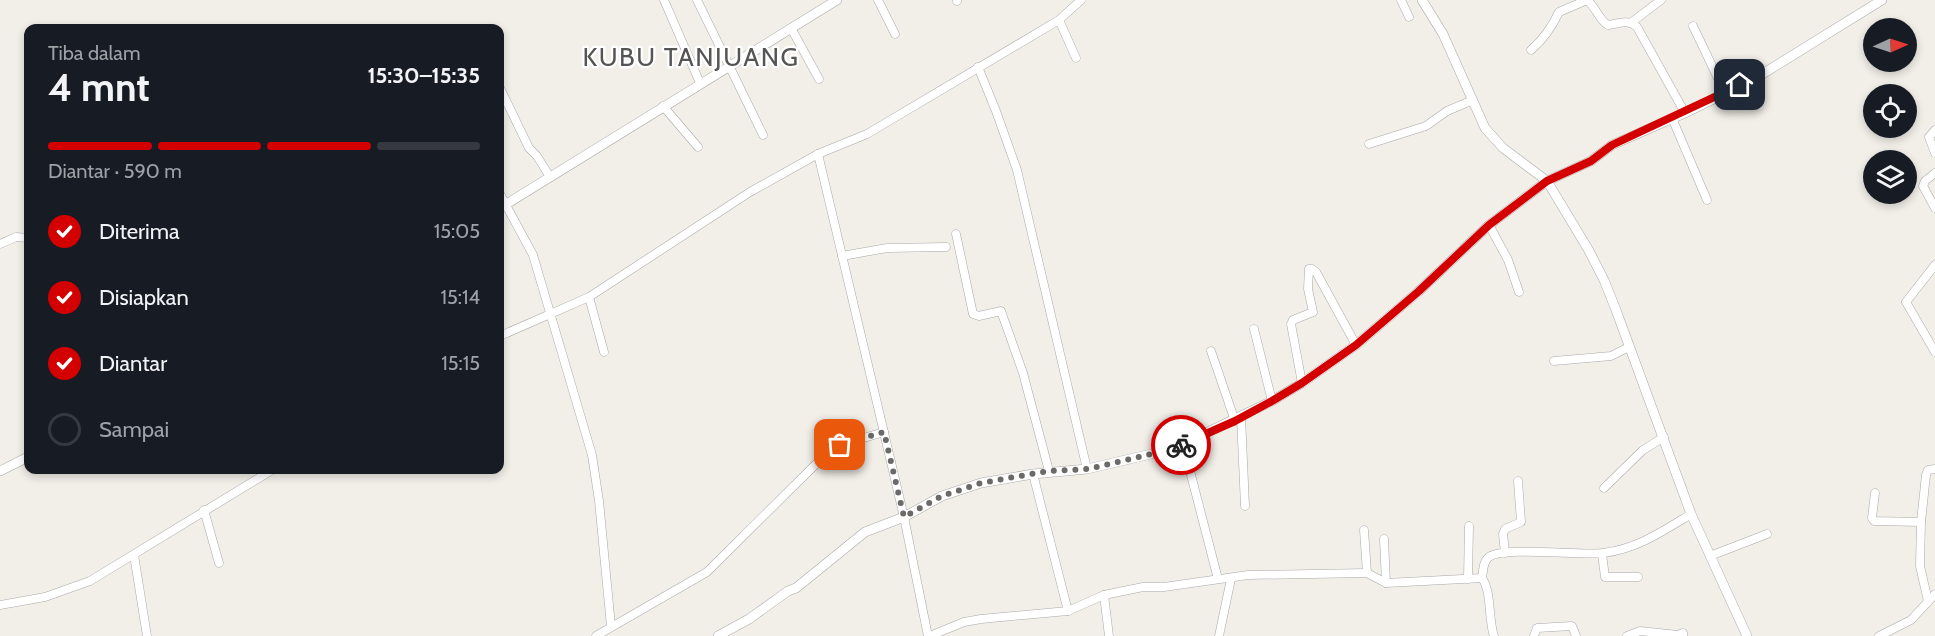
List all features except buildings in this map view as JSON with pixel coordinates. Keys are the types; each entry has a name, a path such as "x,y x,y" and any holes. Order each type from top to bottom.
{"street":[{"path":"664,0 700,83"},
{"path":"697,0 763,135"},
{"path":"504,206 837,0"},
{"path":"878,0 895,34"},
{"path":"504,334 589,297 750,192 818,154 867,134 978,67 998,58 1059,20 1081,0"},
{"path":"1401,0 1409,17"},
{"path":"1422,0 1443,34 1485,128 1521,163 1547,181 1604,280 1691,514 1747,636"},
{"path":"1531,50 1551,27 1558,12 1587,0 1593,4 1599,17 1608,25 1625,21 1632,22 1685,112"},
{"path":"1632,22 1661,0"},
{"path":"722,635 796,588 865,532 904,517 942,496 981,483 1048,471 1088,469 1151,454 1183,444 1272,401 1356,345 1419,291 1489,225 1547,181 1591,161 1612,145 1725,93 1799,52 1876,1"},
{"path":"1059,20 1076,58"},
{"path":"1693,26 1725,93"},
{"path":"791,28 819,79"},
{"path":"978,67 1017,170 1088,469"},
{"path":"1369,144 1426,126 1447,111 1473,100"},
{"path":"504,105 529,148 550,177"},
{"path":"663,106 698,147"},
{"path":"1671,118 1707,200"},
{"path":"1935,130 1929,137 1935,153"},
{"path":"818,154 904,517 929,636 964,622 1068,610 1104,595 1143,587 1164,587 1248,575 1367,573 1386,583 1482,578"},
{"path":"1935,173 1925,181 1923,186 1935,208"},
{"path":"504,209 533,255 592,455 599,501 611,626"},
{"path":"1489,225 1508,260 1519,292"},
{"path":"956,234 973,314 979,316 1001,310 1023,373 1048,471"},
{"path":"0,244 16,237 24,238"},
{"path":"842,256 887,248 946,248"},
{"path":"1935,265 1906,302 1935,352"},
{"path":"1302,383 1291,324 1293,320 1313,312 1309,292 1309,269 1312,268 1316,272 1356,345"},
{"path":"589,297 604,352"},
{"path":"1254,329 1272,401"},
{"path":"1554,361 1611,356 1629,347"},
{"path":"1211,351 1238,419 1245,506"},
{"path":"596,636 707,572 828,452 840,445 884,432"},
{"path":"1604,488 1643,450 1664,437"},
{"path":"1183,444 1218,579"},
{"path":"0,471 24,459"},
{"path":"1928,601 1920,566 1921,522 1926,475 1928,470 1935,469"},
{"path":"0,605 45,597 90,581 265,474"},
{"path":"1033,474 1068,610"},
{"path":"1505,553 1503,534 1506,529 1521,522 1518,481"},
{"path":"1875,493 1872,518 1874,521 1921,522"},
{"path":"204,510 219,562"},
{"path":"1494,636 1489,615 1487,585 1482,578 1489,557 1505,553 1563,551 1602,554 1642,543 1691,514"},
{"path":"1468,579 1469,526"},
{"path":"1364,530 1367,573"},
{"path":"1710,556 1767,534"},
{"path":"1384,539 1386,583"},
{"path":"1602,554 1605,577 1638,577"},
{"path":"134,555 147,636"},
{"path":"1219,636 1231,579"},
{"path":"1879,636 1911,620 1935,594"},
{"path":"1104,595 1109,636"},
{"path":"1534,636 1537,628 1572,626 1576,636"},
{"path":"1627,636 1640,631 1678,635 1683,633 1683,636"}],"way so far":[{"path":"840,445 884,432 904,517 942,496 981,483 1048,471 1088,469 1181,445"}],"district":[{"name":"KUBU TANJUANG","path":"691,57"}],"route":[{"path":"1181,445 1235,421 1272,401 1356,345 1419,291 1489,225 1547,181 1591,161 1612,145 1740,85"}]}
